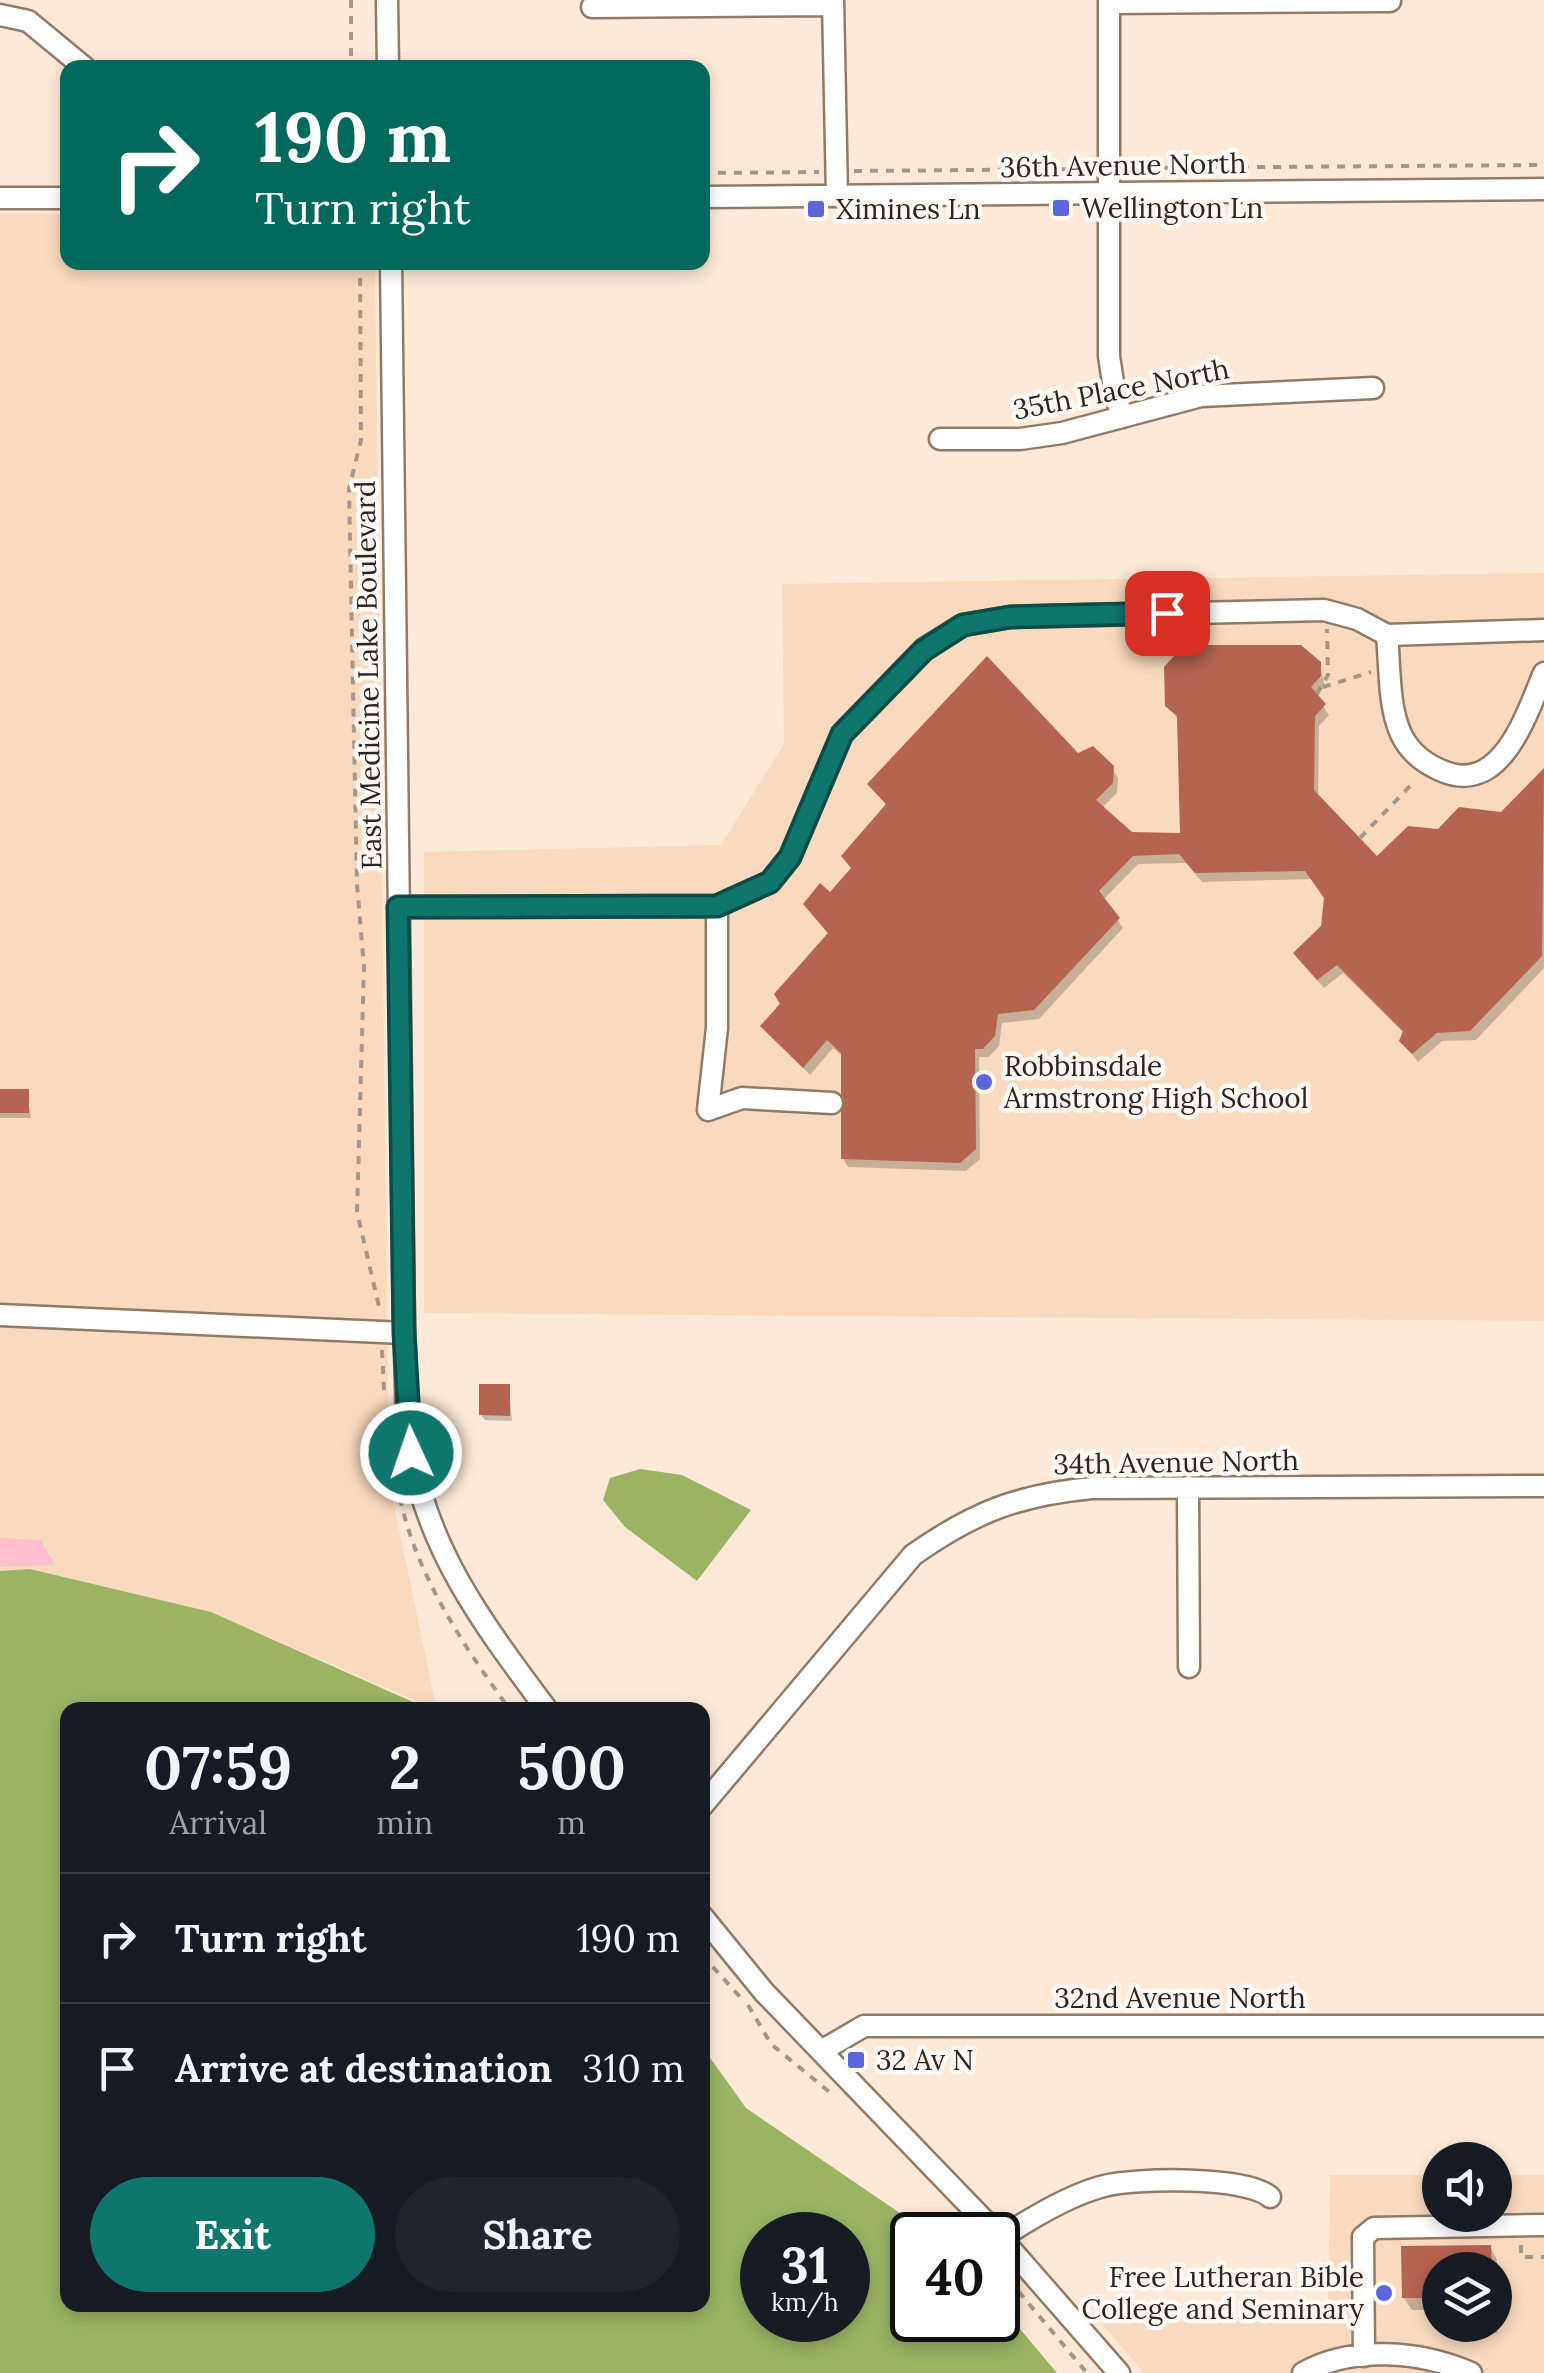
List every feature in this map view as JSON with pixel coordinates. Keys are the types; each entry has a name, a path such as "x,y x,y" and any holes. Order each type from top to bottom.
{"street":[{"path":"387,0 388,60"},
{"path":"1123,417 1114,396 1109,356 1109,2 1390,0"},
{"path":"592,7 833,2 837,196"},
{"path":"0,16 28,21 75,60"},
{"name":"36th Avenue North","path":"710,197 1544,189"},
{"path":"0,198 60,198"},
{"name":"East Medicine Lake Boulevard","path":"391,270 404,1333 411,1453 436,1538 473,1610 541,1702"},
{"name":"35th Place North","path":"940,439 1020,439 1201,396 1372,388"},
{"path":"398,907 717,906 770,882 790,857 842,734 924,650 963,625 1010,617 1324,610 1357,619 1386,635 1544,630"},
{"path":"1386,635 1401,734 1422,762 1450,775 1476,774 1502,760 1544,673"},
{"path":"717,906 708,1110 742,1098 832,1103"},
{"path":"712,1069 742,1098"},
{"path":"0,1314 404,1333"},
{"name":"34th Avenue North","path":"710,1798 743,1763 878,1593 913,1555 953,1527 997,1505 1043,1492 1188,1487 1544,1486"},
{"path":"1188,1487 1189,1667"},
{"path":"710,1926 764,1992 977,2212"},
{"name":"32nd Avenue North","path":"822,2050 864,2026 1544,2026"},
{"path":"1020,2226 1105,2186 1234,2181 1261,2188 1270,2197"},
{"path":"1364,2356 1363,2237 1374,2228 1544,2225"},
{"path":"1020,2259 1119,2373"},
{"path":"1303,2373 1364,2356 1407,2355 1471,2373"}],"path":[{"path":"351,0 352,60"},
{"path":"360,270 361,440 349,489 358,885 364,966 358,1212 380,1312"},
{"path":"1317,694 1324,686 1329,656 1324,610"},
{"path":"1324,686 1390,669"},
{"path":"1360,838 1415,780"},
{"path":"710,1964 749,2007 771,2044 842,2102"},
{"path":"1020,2293 1087,2373"}],"shaded area":[{"path":"0,214 60,214 60,270 375,270 389,1482 435,1702 419,1702 211,1612 30,1569 0,1571"},
{"name":"Robbinsdale Armstrong High School","path":"1544,573 1544,1321 424,1313 424,852 721,845 784,744 782,584"},
{"path":"640,1469 682,1475 751,1510 697,1581 625,1527 603,1500 610,1478"},
{"path":"0,1538 41,1540 55,1565 0,1567"},
{"path":"30,1569 211,1612 413,1702 60,1702 60,2312 710,2312 710,2058 746,2108 898,2212 890,2212 890,2342 1020,2342 1020,2329 1057,2373 0,2373 0,1571"},
{"name":"Free Lutheran Bible College and Seminary","path":"1330,2175 1422,2175 1422,2232 1512,2232 1512,2175 1544,2175 1544,2373 1144,2373 1102,2324 1328,2317"}],"building":[{"path":"1184,645 1301,645 1321,662 1321,676 1311,687 1326,704 1315,716 1314,790 1377,856 1408,826 1438,829 1459,807 1501,812 1544,768 1542,956 1470,1031 1437,1033 1412,1054 1399,1041 1403,1031 1337,965 1317,980 1293,953 1321,926 1324,898 1305,871 1195,873 1179,854 1133,856 1099,891 1120,918 1034,1010 998,1014 995,1036 983,1049 975,1049 976,1149 960,1163 841,1159 841,1053 827,1040 803,1068 760,1026 780,1004 774,994 828,933 803,904 820,883 830,892 851,868 841,856 886,804 867,784 987,656 1078,753 1093,746 1114,766 1113,783 1096,800 1132,832 1180,833 1177,716 1165,706 1164,667"},
{"path":"0,1089 29,1089 29,1113 0,1113"},
{"path":"479,1384 510,1384 510,1416 479,1415"},
{"path":"1491,2245 1491,2252 1422,2252 1422,2298 1402,2298 1401,2246"}],"place":[{"name":"Wellington Ln","path":"1061,208"},
{"name":"Ximines Ln","path":"816,209"},
{"name":"Robbinsdale Armstrong High School","path":"984,1082"},
{"name":"32 Av N","path":"856,2060"},
{"name":"Free Lutheran Bible College and Seminary","path":"1384,2293"}],"route":[{"path":"411,1453 404,1333 398,907 717,906 770,882 790,857 842,734 924,650 963,625 1010,617 1167,613"}]}
